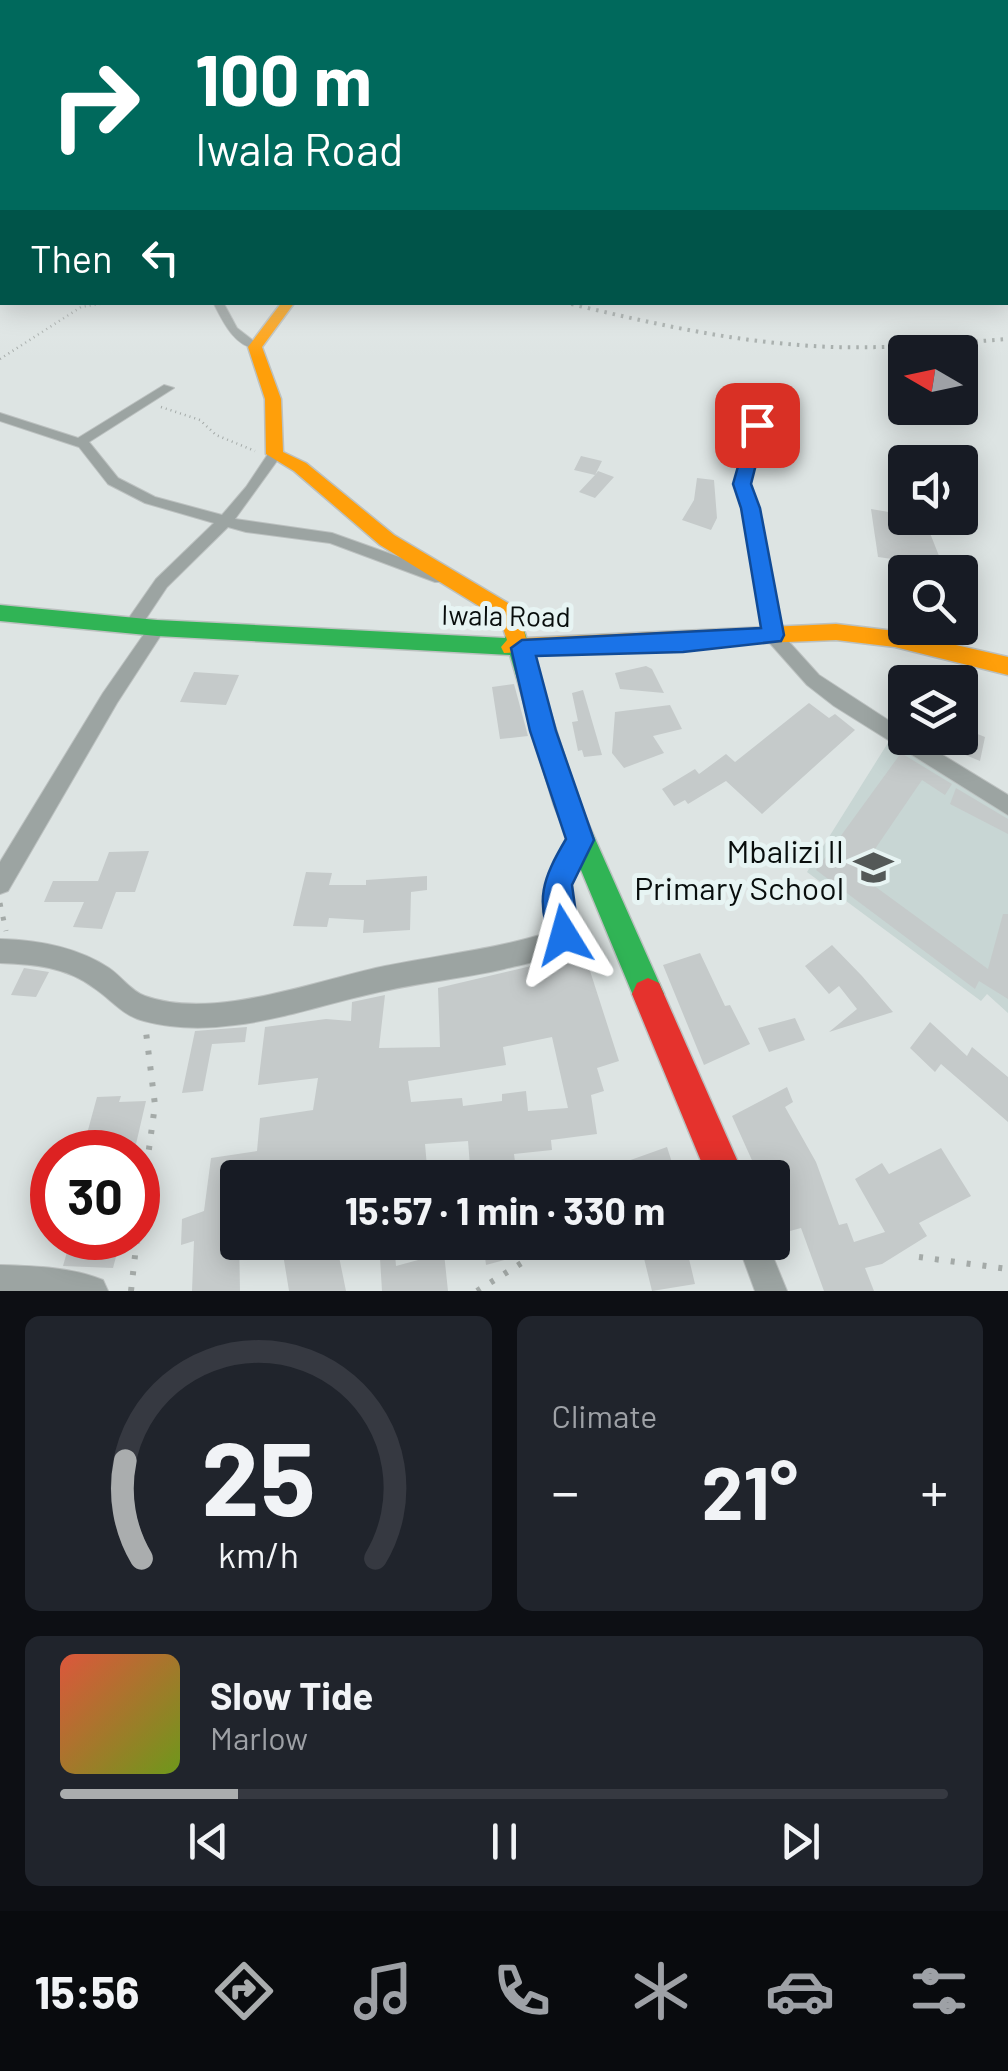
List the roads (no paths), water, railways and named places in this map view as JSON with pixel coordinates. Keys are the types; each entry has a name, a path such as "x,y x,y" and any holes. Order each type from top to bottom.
{"street":[{"path":"133,625 150,594 255,487 275,455 277,418 266,371 254,347 229,326 219,305"},
{"path":"254,347 287,305"},
{"path":"78,443 168,388"},
{"path":"0,417 88,448 114,480 128,490 224,521 332,538 467,587"},
{"path":"757,425 742,484 750,508 773,635 813,680 841,701 1008,806"},
{"path":"275,455 300,468 388,540 510,615 580,840 620,924 719,1160"},
{"name":"Iwala Road","path":"0,614 157,628 522,648 863,634 1008,666"},
{"path":"0,883 110,698 157,628"},
{"path":"4,951 74,962 105,979 128,1002 166,1012 218,1015 294,1004 385,979 490,960 558,942 564,935 557,884 580,840"},
{"path":"759,1260 771,1291"},
{"path":"0,1281 44,1282 92,1291"}],"railway":[{"path":"576,305 710,334 799,345 878,347 1008,339"}],"place":[{"name":"Mbalizi II Primary School","path":"874,868"}]}
